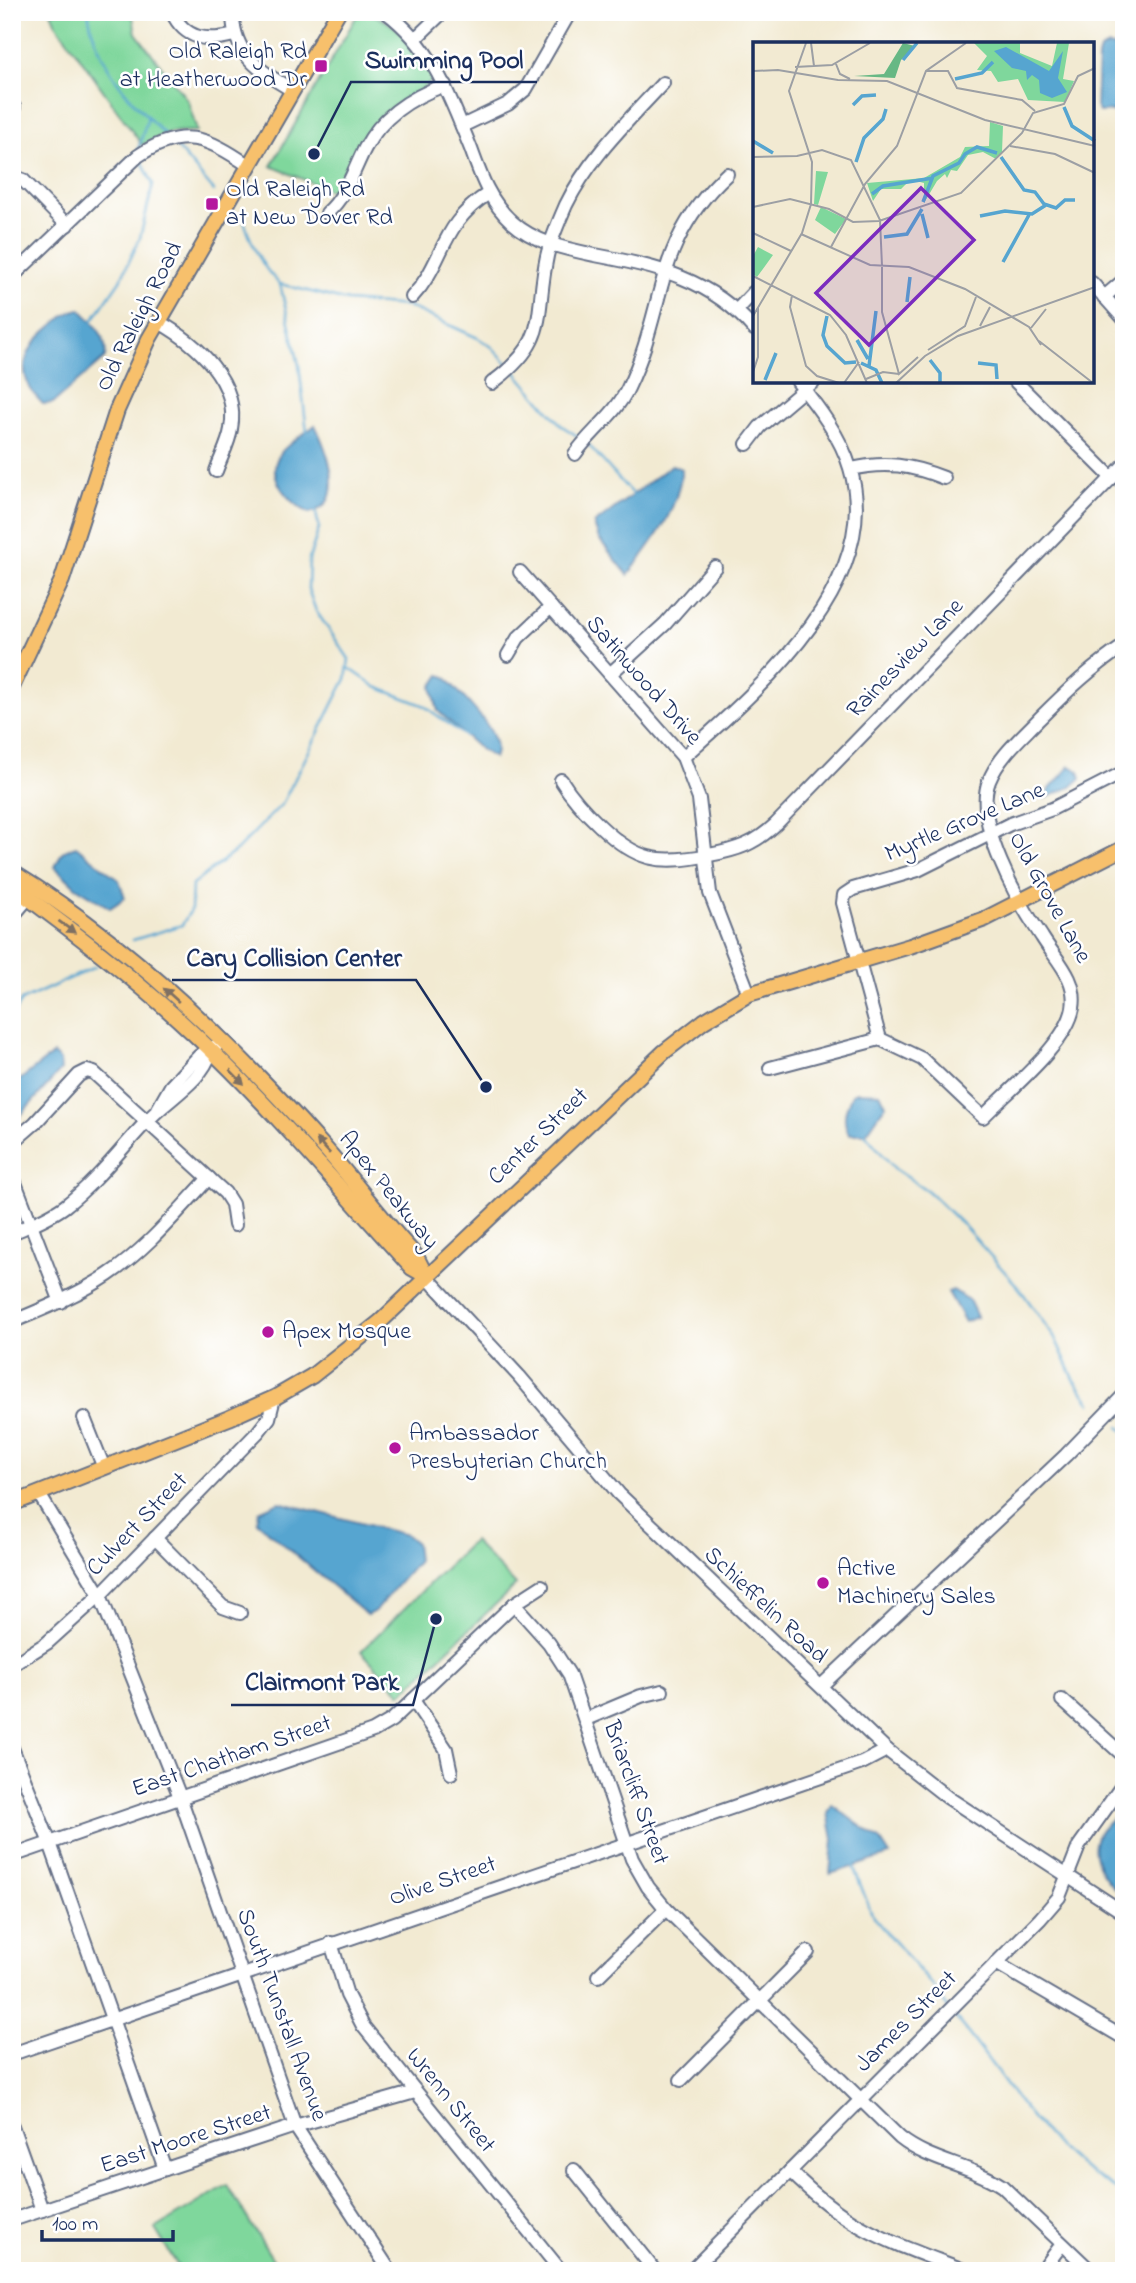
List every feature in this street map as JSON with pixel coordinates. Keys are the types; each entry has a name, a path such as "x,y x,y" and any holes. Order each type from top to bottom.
{"main road":[{"name":"Old Raleigh Road","path":"12,687 21,674 18,666 77,540 117,410 159,321 338,12"},
{"name":"Center Street","path":"12,1504 274,1398 339,1356 380,1322 664,1052 704,1021 749,994 943,935 1022,901 1124,848"},
{"name":"Apex Peakway","path":"12,872 111,944 323,1146 416,1256 426,1276"},
{"name":"Apex Peakway","path":"12,886 216,1046"}],"street":[{"path":"172,12 181,27 197,38 219,39 234,35"},
{"path":"233,12 234,35 250,61 292,90"},
{"path":"386,12 416,38 445,85 489,193 512,222 551,244 665,269 710,289 737,310 753,328"},
{"path":"416,38 443,12"},
{"path":"462,126 508,104 526,89 570,12"},
{"path":"492,383 515,364 535,336 551,244 564,211 583,176 663,83"},
{"path":"327,213 340,201 365,148 387,118 413,99 445,85"},
{"path":"12,276 138,156 162,142 199,138 248,165"},
{"path":"575,454 616,408 629,386 665,269 690,215 727,174"},
{"path":"12,176 23,180 67,225"},
{"path":"412,297 425,283 443,242 455,224 470,206 489,193"},
{"path":"1104,297 1124,279"},
{"path":"1094,285 1124,319"},
{"path":"737,310 753,293"},
{"path":"159,321 196,348 226,387 232,408 231,431 216,471"},
{"path":"1017,383 1112,478"},
{"path":"683,757 769,677 834,588 846,563 853,536 856,509 850,468 805,384 760,427 747,444"},
{"path":"850,468 884,463 903,464 944,478"},
{"name":"Rainesview Lane","path":"561,780 589,816 634,853 663,860 704,856 738,849 760,839 1124,465"},
{"path":"610,674 664,624 715,567"},
{"name":"Satinwood Drive","path":"520,572 683,757 699,799 704,856 716,912 749,994"},
{"path":"508,655 518,638 551,607"},
{"name":"Old Grove Lane","path":"880,1039 922,1059 982,1117 1062,1035 1073,1006 1068,973 1039,934 989,834 984,812 985,796 989,781 1001,760 1083,675 1124,646"},
{"name":"Myrtle Grove Lane","path":"859,961 843,903 844,895 853,888 918,870 989,834 1052,809 1124,772"},
{"path":"12,917 28,898"},
{"path":"770,1068 880,1039 859,961"},
{"path":"12,1233 77,1196 158,1109 172,1101 208,1062 216,1046"},
{"path":"12,1143 35,1124 79,1075 87,1071 97,1075 209,1178 232,1204 234,1225"},
{"path":"12,1175 61,1302"},
{"path":"12,1322 61,1302 126,1262 209,1178"},
{"name":"Schieffelin Road","path":"426,1276 519,1376 619,1494 685,1560 887,1750 947,1797 1124,1913"},
{"path":"821,1686 1094,1428 1124,1395"},
{"name":"Culvert Street","path":"12,1665 47,1643 100,1595 258,1432 269,1418 274,1398"},
{"path":"84,1418 104,1468"},
{"name":"South Tunstall Avenue","path":"39,1493 100,1595 180,1797 295,2126 390,2271"},
{"path":"155,1538 223,1607 240,1613"},
{"name":"East Chatham Street","path":"12,1856 373,1731 392,1720 514,1604 542,1586"},
{"name":"Briarcliff Street","path":"514,1604 564,1664 586,1718 626,1843 641,1876 666,1909 859,2100 912,2148 989,2178 1002,2186 1091,2271"},
{"path":"586,1718 641,1696 662,1692"},
{"path":"413,1700 446,1749 451,1773"},
{"path":"1062,1700 1124,1756"},
{"path":"12,1748 50,1843 165,2169"},
{"name":"Olive Street","path":"12,2054 862,1763 887,1750"},
{"name":"James Street","path":"691,2271 1059,1897 1079,1846 1124,1783"},
{"path":"598,1976 666,1909"},
{"name":"Wrenn Street","path":"331,1943 354,2011 415,2092 561,2271"},
{"path":"681,2080 808,1952"},
{"path":"996,1963 1124,2038"},
{"name":"East Moore Street","path":"12,2220 295,2126 415,2092"},
{"path":"12,2126 42,2210"},
{"path":"574,2170 655,2271"},
{"path":"790,2171 825,2204 866,2232 966,2271"},
{"path":"1042,2271 1062,2244"}],"green space":[{"path":"51,12 132,12 136,33 188,101 197,131 170,132 142,145 56,24"},
{"path":"359,12 381,19 404,35 423,56 433,78 424,88 386,112 373,125 338,194 271,166"},
{"path":"473,1541 516,1585 401,1694 361,1651"},
{"path":"227,2185 280,2271 181,2271 155,2229"}],"water":[{"path":"1108,46 1120,49 1118,111 1099,112 1096,107 1098,57 1100,50"},
{"path":"80,309 102,337 105,358 53,403 43,404 28,383 25,373 28,353 52,326 68,313"},
{"path":"315,425 329,461 332,487 329,499 321,508 309,513 287,496 275,472 276,463 283,450"},
{"path":"672,465 682,469 680,485 670,513 628,575 599,539 594,524"},
{"path":"440,675 446,677 488,726 496,748 494,758 480,749 438,711 432,687"},
{"path":"1070,766 1079,771 1081,778 1071,787 1046,798 1049,790"},
{"path":"76,846 119,880 125,898 110,908 76,887 55,867 62,852"},
{"path":"53,1054 60,1060 61,1070 12,1125 12,1086"},
{"path":"880,1093 886,1105 866,1134 849,1134 845,1123 848,1104 852,1094"},
{"path":"953,1290 969,1300 977,1317 965,1322 948,1292"},
{"path":"279,1502 406,1535 416,1543 418,1561 375,1611 367,1615 257,1522 259,1511"},
{"path":"832,1805 881,1841 890,1855 830,1874 833,1839 828,1813"},
{"path":"1124,1808 1124,1896 1103,1874 1095,1856 1095,1846 1102,1828"}],"waterway":[{"path":"88,12 99,50 107,66 128,95 167,137"},
{"path":"138,150 148,117"},
{"path":"174,144 214,191"},
{"path":"92,321 121,279 140,238 153,184 141,160"},
{"path":"242,214 256,252 280,284 347,301 407,306 478,338 492,347 509,365"},
{"path":"280,284 299,365 307,432"},
{"path":"513,369 562,426 582,439"},
{"path":"587,443 633,495"},
{"path":"133,940 182,925 191,910 192,885 237,850 282,804 346,679 349,659 316,611 308,589 309,559 319,528 315,508"},
{"path":"349,668 376,687 423,705 465,736"},
{"path":"12,1016 21,1001 95,967"},
{"path":"865,1134 895,1169 928,1191 965,1227 1020,1289 1056,1340 1074,1379 1091,1403"},
{"path":"1119,1427 1124,1431"},
{"path":"852,1863 873,1917 936,1990 948,2008"},
{"path":"951,2013 1027,2112 1060,2149 1095,2177 1124,2194"}],"place":[{"name":"Old Raleigh Rd at Heatherwood Dr","path":"321,66"},
{"name":"Swimming Pool","path":"314,154"},
{"name":"Old Raleigh Rd at New Dover Rd","path":"212,204"},
{"name":"Cary Collision Center","path":"486,1087"},
{"name":"Apex Mosque","path":"268,1332"},
{"name":"Ambassador Presbyterian Church","path":"395,1448"},
{"name":"Active Machinery Sales","path":"823,1583"},
{"name":"Clairmont Park","path":"436,1619"}]}
